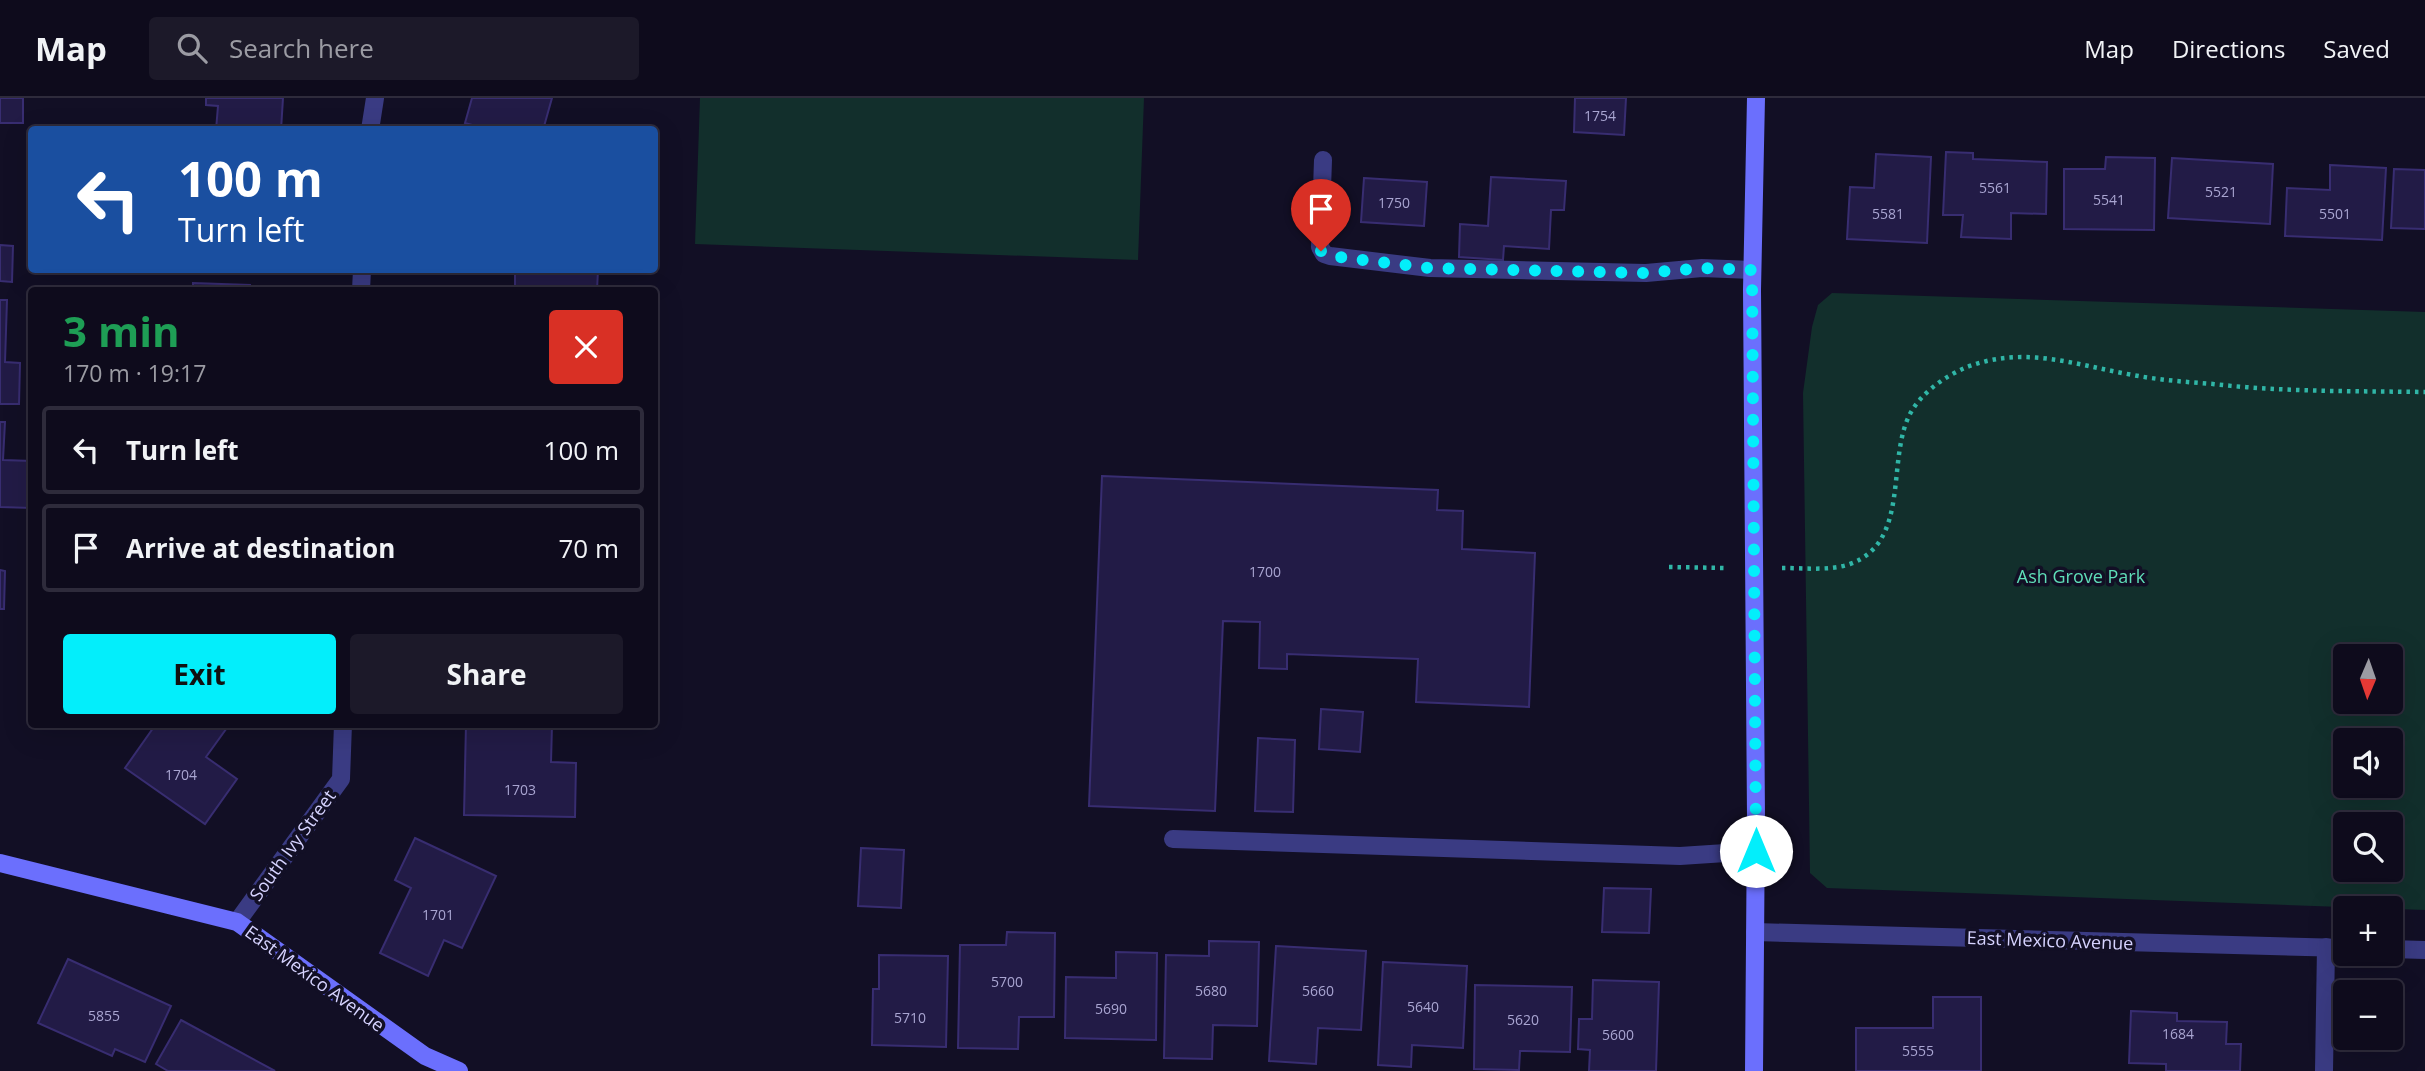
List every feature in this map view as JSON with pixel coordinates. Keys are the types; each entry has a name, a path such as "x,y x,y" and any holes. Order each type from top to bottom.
{"main road":[{"path":"1754,1071 1756,851 1752,270 1756,98"},
{"name":"East Mexico Avenue","path":"0,863 237,922 425,1056 459,1071"}],"street":[{"path":"371,126 375,98"},
{"path":"1323,160 1320,247 1324,254 1330,256 1430,268 1646,273 1702,268 1752,270"},
{"name":"South Ivy Street","path":"237,922 341,779 343,728"},
{"path":"1173,839 1680,856 1756,851"},
{"name":"East Mexico Avenue","path":"1755,932 2333,947"},
{"path":"2324,1071 2326,947"},
{"path":"2403,949 2425,950"}],"path":[{"path":"1669,567 1826,568 1849,565 1867,556 1882,540 1890,514 1903,437 1910,414 1926,393 1945,378 1989,360 2015,356 2051,357 2134,375 2255,388 2425,392"}],"green space":[{"path":"700,98 1144,98 1138,260 695,244"},
{"name":"Ash Grove Park","path":"1832,293 2425,312 2425,910 2403,909 2403,896 2333,896 2333,907 1827,888 1810,873 1803,393 1812,327 1818,305"}],"building":[{"path":"0,98 23,98 23,123 0,123"},
{"path":"206,98 283,98 281,126 216,126 218,106 206,105"},
{"path":"472,98 552,98 544,126 476,126 465,123"},
{"path":"1575,98 1626,98 1624,135 1574,132"},
{"path":"1946,152 1973,153 1973,159 2047,162 2046,214 2011,213 2011,239 1961,237 1963,215 1943,215"},
{"path":"1876,154 1931,157 1927,243 1847,239 1850,187 1874,188"},
{"path":"2106,157 2155,158 2154,230 2064,229 2064,169 2105,169"},
{"path":"2172,158 2273,164 2270,224 2168,218"},
{"path":"2330,165 2386,168 2382,240 2285,236 2287,188 2330,190"},
{"path":"2394,169 2425,170 2425,229 2391,228"},
{"path":"1491,177 1566,181 1564,210 1551,210 1549,249 1504,246 1503,260 1459,257 1460,224 1488,226"},
{"path":"1364,178 1427,182 1424,226 1361,222"},
{"path":"0,245 13,246 12,282 0,281"},
{"path":"515,273 598,273 597,287 515,287"},
{"path":"193,283 250,285 250,287 193,287"},
{"path":"0,300 7,300 5,362 20,363 19,404 0,404"},
{"path":"0,422 5,422 3,460 28,461 28,508 0,507"},
{"path":"1102,476 1438,490 1437,510 1463,511 1462,549 1535,553 1529,707 1416,702 1418,659 1287,654 1287,669 1259,668 1260,622 1223,621 1215,811 1089,806"},
{"path":"0,570 5,571 4,609 0,609"},
{"path":"1321,709 1363,712 1360,752 1319,749"},
{"path":"153,728 227,728 206,757 237,779 205,824 125,768"},
{"path":"466,728 552,728 551,762 576,763 575,817 464,815"},
{"path":"1258,738 1295,740 1293,812 1255,811"},
{"path":"415,838 496,876 462,948 444,940 428,976 380,953 411,888 395,880"},
{"path":"861,848 904,850 901,908 858,906"},
{"path":"1604,888 1651,889 1649,933 1602,932"},
{"path":"1007,932 1055,933 1054,1017 1019,1017 1018,1049 958,1048 960,945 1006,945"},
{"path":"1209,941 1259,942 1257,1026 1213,1025 1212,1059 1164,1058 1166,955 1209,956"},
{"path":"1276,946 1366,951 1361,1030 1318,1028 1316,1064 1269,1061"},
{"path":"1116,952 1157,953 1156,1040 1065,1038 1066,977 1116,978"},
{"path":"879,955 948,956 946,1047 872,1045 873,989 879,989"},
{"path":"68,959 171,1006 145,1062 115,1049 112,1056 38,1023"},
{"path":"1383,962 1467,966 1463,1048 1412,1045 1411,1067 1378,1065"},
{"path":"1593,980 1659,982 1656,1071 1589,1071 1590,1050 1578,1049 1579,1019 1592,1019"},
{"path":"1475,985 1572,987 1570,1052 1520,1051 1519,1070 1474,1069"},
{"path":"1933,997 1981,997 1981,1071 1856,1071 1856,1028 1933,1028"},
{"path":"2131,1011 2177,1013 2177,1021 2227,1022 2226,1044 2241,1044 2240,1071 2166,1071 2166,1064 2129,1063"},
{"path":"181,1020 275,1071 168,1071 156,1064"}],"route":[{"path":"1321,251 1330,256 1430,268 1646,273 1702,268 1752,270 1756,851"}]}
